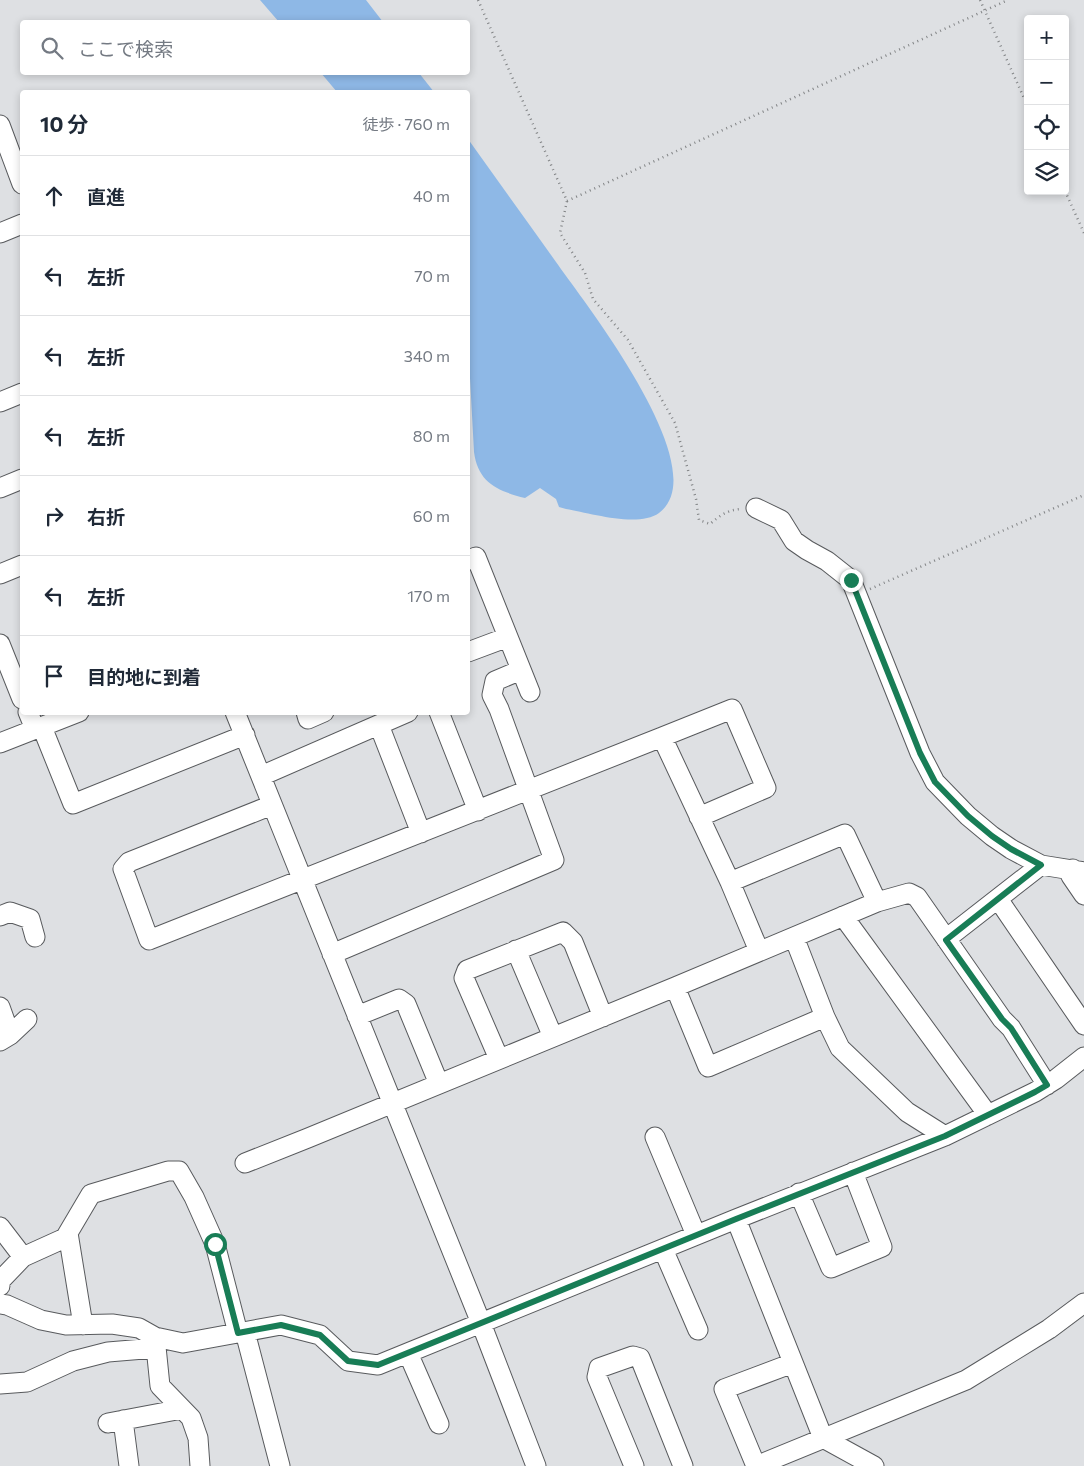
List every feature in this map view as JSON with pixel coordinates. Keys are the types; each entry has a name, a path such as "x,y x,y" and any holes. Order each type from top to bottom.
{"street":[{"path":"0,125 20,179"},
{"path":"0,233 20,225"},
{"path":"0,402 20,394"},
{"path":"0,488 20,480"},
{"path":"756,508 781,520 794,540 807,550 828,561 851,580 920,753 935,782 968,816 1011,849 1041,865 1078,871"},
{"path":"470,559 476,557 530,692"},
{"path":"0,574 20,566"},
{"path":"470,651 508,637"},
{"path":"0,644 20,694"},
{"path":"332,954 554,860 499,709 492,695 495,681 521,670"},
{"path":"272,805 129,862 123,869 149,940 732,709 766,788 699,817"},
{"path":"0,743 35,723 67,715"},
{"path":"237,715 481,1323 536,1466"},
{"path":"307,715 308,719 317,715"},
{"path":"261,776 401,715"},
{"path":"440,715 478,811"},
{"path":"35,723 73,804 245,735"},
{"path":"379,725 421,832"},
{"path":"662,737 730,882 759,951"},
{"path":"730,882 845,834 877,902"},
{"path":"946,940 1041,865"},
{"path":"1078,871 1071,876 1084,895"},
{"path":"245,1163 603,1017 877,902 909,893 916,897 1002,1019 1011,1028 1047,1085"},
{"path":"998,899 1084,1025"},
{"path":"0,916 10,912 30,919 35,937"},
{"path":"844,916 988,1115"},
{"path":"498,1059 464,978 467,970 516,950 563,932 573,942 603,1017"},
{"path":"794,937 825,1017 840,1048 907,1112 945,1136"},
{"path":"516,950 553,1037"},
{"path":"675,987 708,1067 825,1017"},
{"path":"357,1016 399,998 406,1004 439,1084"},
{"path":"0,1007 5,1038"},
{"path":"5,1038 27,1019"},
{"path":"0,1384 27,1382 73,1361 155,1342 183,1343 281,1325 320,1335 348,1361 378,1365 799,1193 945,1136 1035,1092 1084,1057"},
{"path":"654,1137 696,1235"},
{"path":"0,1286 0,1281 23,1257 65,1238 91,1194 168,1171 179,1171 194,1197 215,1244 280,1466"},
{"path":"799,1193 831,1268 882,1247 853,1172"},
{"path":"736,1219 823,1438 874,1466"},
{"path":"0,1227 23,1257"},
{"path":"68,1234 83,1325"},
{"path":"662,1249 698,1330"},
{"path":"793,1363 724,1389 756,1466 966,1380 1049,1329 1084,1303"},
{"path":"0,1304 7,1305 41,1320 66,1325 112,1324 139,1328 155,1342 160,1386 191,1418 198,1438 200,1466"},
{"path":"408,1353 439,1424"},
{"path":"634,1466 597,1377 599,1368 634,1356 640,1358 683,1466"},
{"path":"129,1466 116,1421 182,1409"}],"path":[{"path":"478,0 567,201 560,233 585,273 593,299 628,340 675,423 696,499 699,520 710,524 720,515 736,509 756,508"},
{"path":"980,0 1027,105"},
{"path":"567,201 1008,0"},
{"path":"1067,195 1084,232"},
{"path":"857,594 1084,494"}],"shaded area":[{"path":"260,0 366,0 381,20 277,20"},
{"path":"323,75 421,75 432,90 335,90"},
{"path":"470,142 592,312 640,386 659,425 671,461 672,492 659,513 650,517 627,519 600,516 559,507 556,499 540,488 525,498 498,489 480,471 474,452 470,378"}],"route":[{"path":"215,1244 238,1333 281,1325 320,1335 348,1361 378,1365 945,1136 1047,1085 1011,1028 1002,1019 946,940 1041,865 1011,849 992,836 968,816 935,782 920,753 851,580"}]}
